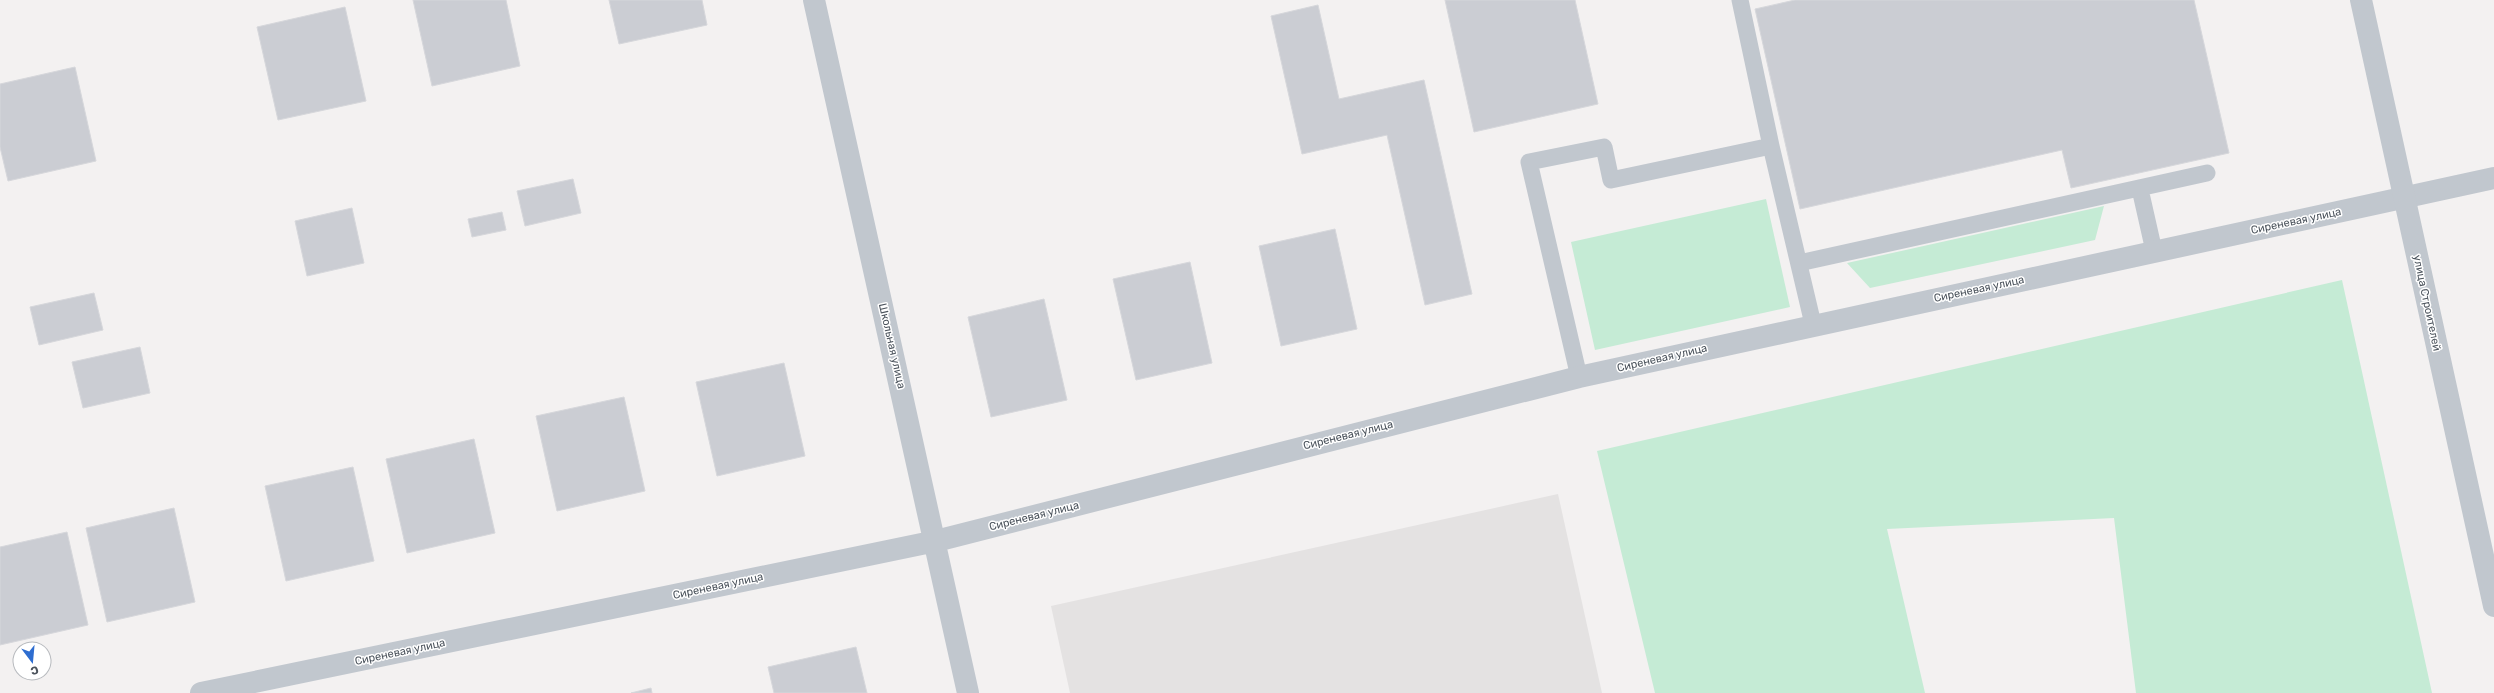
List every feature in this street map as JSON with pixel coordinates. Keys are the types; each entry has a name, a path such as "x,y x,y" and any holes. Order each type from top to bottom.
{"street":[{"name":"Школьная улица","path":"814,0 936,541 968,693"},
{"name":"улица Строителей","path":"2361,0 2494,606"},
{"name":"Сиреневая улица","path":"201,693 936,541 1578,377 1812,324 2494,178"}],"lane":[{"path":"1740,0 1771,146 1812,324"},
{"path":"1578,377 1529,162 1604,147 1611,180 1771,146"},
{"path":"1799,263 2206,174"},
{"path":"2140,188 2154,251"}],"shaded area":[{"path":"1558,494 1602,693 1070,693 1051,606"}],"green space":[{"path":"1766,199 1790,307 1595,350 1571,242"},
{"path":"2104,206 2095,240 1870,288 1847,263"},
{"path":"2342,280 2432,693 2136,693 2114,518 1887,529 1925,693 1655,693 1597,451"}],"building":[{"path":"413,0 506,0 520,66 432,86"},
{"path":"609,0 702,0 707,25 619,44"},
{"path":"1445,0 1575,0 1598,104 1474,132"},
{"path":"1795,0 2194,0 2229,153 2071,188 2062,150 1800,209 1755,9"},
{"path":"1318,5 1339,99 1424,80 1472,294 1425,305 1387,135 1302,154 1271,16"},
{"path":"345,7 366,101 278,120 257,27"},
{"path":"75,67 96,161 8,181 0,147 0,84"},
{"path":"573,179 581,213 525,226 517,191"},
{"path":"352,208 364,263 307,276 295,221"},
{"path":"502,212 506,230 472,237 468,219"},
{"path":"1335,229 1357,329 1281,346 1259,246"},
{"path":"1190,262 1212,363 1136,380 1113,279"},
{"path":"94,293 103,330 39,345 30,307"},
{"path":"1044,299 1067,400 991,417 968,317"},
{"path":"140,347 150,393 83,408 72,362"},
{"path":"784,363 805,456 717,476 696,382"},
{"path":"624,397 645,491 557,511 536,416"},
{"path":"474,439 495,533 407,553 386,459"},
{"path":"353,467 374,561 286,581 265,486"},
{"path":"174,508 195,602 107,622 86,528"},
{"path":"67,532 88,625 12,641 12,642 0,645 0,547"},
{"path":"856,647 867,693 774,693 768,667"},
{"path":"651,688 652,693 631,693"}]}
